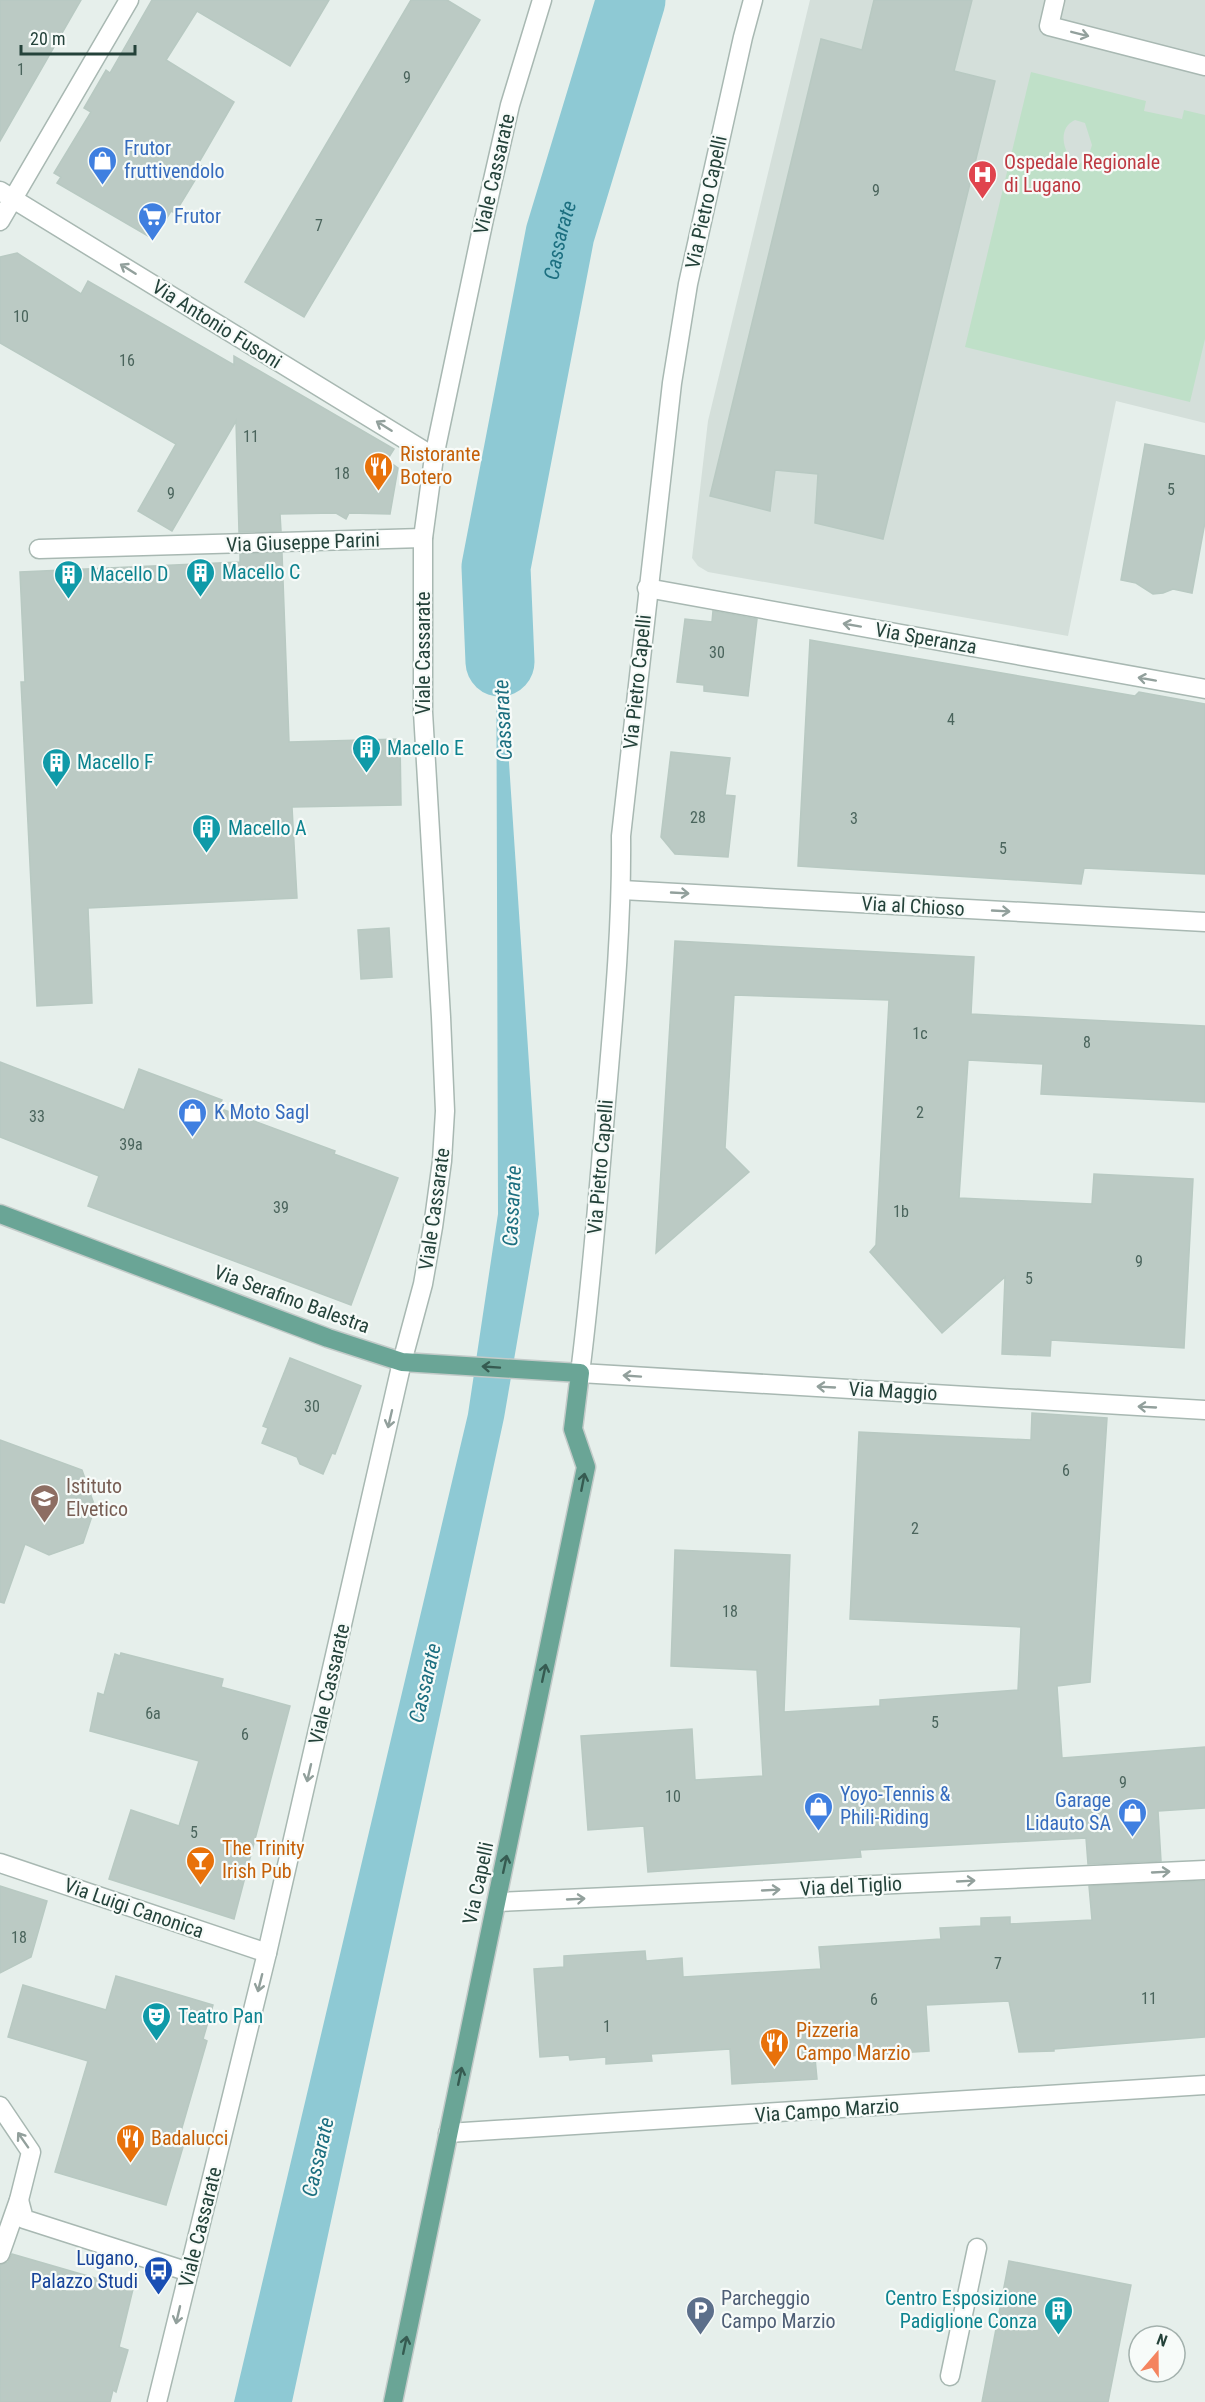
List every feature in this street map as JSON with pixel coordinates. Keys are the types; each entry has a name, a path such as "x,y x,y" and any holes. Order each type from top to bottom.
{"main road":[{"name":"Via Serafino Balestra","path":"0,1214 328,1338 402,1362 580,1373"},
{"name":"Via Capelli","path":"393,2402 586,1467 573,1429 580,1373"}],"street":[{"path":"0,221 7,195 129,0"},
{"name":"Viale Cassarate","path":"158,2402 267,1953 402,1362 423,1284 433,1227 442,1161 445,1111 423,712 423,538 434,457 507,116 542,0"},
{"name":"Via Pietro Capelli","path":"580,1373 615,1000 622,890 621,836 672,383 688,284 753,0"},
{"path":"1055,0 1049,26 1205,66"},
{"name":"Via Antonio Fusoni","path":"7,195 434,457"},
{"name":"Via Giuseppe Parini","path":"39,549 423,538"},
{"name":"Via Speranza","path":"648,588 1205,689"},
{"name":"Via al Chioso","path":"622,890 1205,922"},
{"name":"Via Maggio","path":"580,1373 1205,1410"},
{"name":"Via Luigi Canonica","path":"0,1863 267,1953"},
{"name":"Via del Tiglio","path":"497,1902 1205,1870"},
{"name":"Via Campo Marzio","path":"448,2133 1205,2085"},
{"path":"0,2106 31,2152 19,2200 0,2254"},
{"path":"19,2200 24,2219 189,2272"},
{"path":"950,2376 977,2248"}],"shaded area":[{"name":"Ospedale Regionale di Lugano","path":"810,0 1205,0 1205,423 1116,401 1068,636 708,572 698,566 692,558 708,421"}],"green space":[{"path":"1031,72 1146,101 1144,111 1182,119 1184,110 1205,115 1205,339 1190,402 965,347","holes":["1075,120 1085,123 1092,145 1088,158 1079,164 1073,160 1066,149 1065,129"]}],"water":[{"path":"496,567 539,1214 504,1418 292,2402 234,2402 468,1414 498,1214"}],"building":[{"path":"0,0 81,0 0,141"},
{"path":"152,0 329,0 290,66 197,11 166,60 234,102 198,164 203,167 175,213 171,211 157,234 151,231 148,236 57,183 61,177 54,173 91,112 84,108 106,70 110,73"},
{"path":"411,0 447,0 480,20 304,317 245,282"},
{"path":"874,0 972,0 954,71 995,81 883,539 815,523 818,474 775,470 770,511 710,496 821,39 862,50"},
{"path":"17,253 81,294 88,281 234,365 234,356 394,449 387,460 398,468 390,514 349,513 346,519 336,513 280,514 281,531 239,532 236,421 172,531 138,511 176,444 0,343 0,257"},
{"path":"1145,444 1205,456 1205,522 1192,593 1173,589 1153,594 1136,583 1121,580"},
{"path":"282,553 289,742 400,739 401,805 292,807 297,898 88,908 92,1003 37,1006 21,682 25,682 20,572 240,562 240,554"},
{"path":"713,611 757,619 748,696 704,691 704,685 677,682 685,619 712,622"},
{"path":"810,640 1135,696 1139,692 1205,704 1205,874 1084,868 1081,884 798,866"},
{"path":"671,752 730,758 725,795 735,796 728,857 675,854 661,837"},
{"path":"389,928 392,977 361,979 358,930"},
{"path":"675,941 974,957 971,1014 1205,1026 1205,1102 1041,1094 1043,1064 968,1060 959,1198 1092,1204 1094,1174 1193,1179 1184,1348 1051,1340 1050,1356 1002,1354 1005,1277 942,1333 870,1252 876,1245 889,1000 734,995 725,1148 749,1172 656,1253"},
{"path":"0,1062 124,1110 139,1069 222,1100 219,1108 335,1151 334,1154 398,1178 351,1305 88,1206 99,1176 0,1137"},
{"path":"290,1358 361,1386 335,1454 332,1453 323,1474 300,1464 297,1457 262,1443 268,1428 263,1426"},
{"path":"1032,1413 1107,1418 1090,1682 1057,1686 1062,1758 1205,1747 1205,1808 1158,1811 1161,1861 1088,1864 1086,1838 860,1850 861,1857 648,1872 644,1826 588,1830 581,1736 692,1729 695,1780 763,1776 757,1670 671,1666 675,1550 790,1555 784,1712 880,1706 880,1700 1018,1690 1021,1627 850,1619 859,1432 1031,1440"},
{"name":"Istituto Elvetico","path":"0,1440 82,1470 95,1507 83,1543 49,1555 25,1544 4,1603 0,1602"},
{"path":"121,1653 223,1679 221,1687 290,1706 234,1919 109,1879 131,1810 179,1826 199,1761 90,1731 98,1693 104,1695 115,1654 120,1656"},
{"path":"1205,1881 1205,2037 1054,2049 1054,2051 1019,2052 1009,2001 926,2005 929,2051 815,2058 817,2079 732,2084 730,2049 651,2054 652,2061 606,2064 606,2057 570,2060 569,2055 540,2057 534,1969 564,1967 564,1956 645,1951 646,1961 682,1958 683,1977 821,1969 819,1947 941,1939 940,1928 981,1926 981,1918 1010,1917 1010,1924 1092,1920 1089,1886"},
{"path":"0,1886 47,1901 31,1957 0,1973"},
{"path":"116,1976 213,2005 203,2039 207,2041 179,2138 185,2140 166,2205 55,2172 88,2061 8,2037 23,1985 106,2010"},
{"path":"12,2254 133,2289 119,2347 128,2350 116,2392 113,2390 110,2402 0,2402 0,2265 8,2262"},
{"name":"Centro Esposizione Padiglione Conza","path":"1009,2261 1131,2285 1108,2402 982,2402"}],"waterway":[{"name":"Cassarate","path":"500,662 496,567 560,234 631,0"}],"place":[{"name":"Frutor fruttivendolo","path":"103,186"},
{"name":"Ospedale Regionale di Lugano","path":"983,200"},
{"name":"Frutor","path":"153,242"},
{"name":"Ristorante Botero","path":"379,492"},
{"name":"Macello C","path":"201,598"},
{"name":"Macello D","path":"69,600"},
{"name":"Macello E","path":"366,774"},
{"name":"Macello F","path":"56,788"},
{"name":"Macello A","path":"207,854"},
{"name":"K Moto Sagl","path":"193,1138"},
{"name":"Istituto Elvetico","path":"45,1524"},
{"name":"Yoyo-Tennis & Phili-Riding","path":"819,1832"},
{"name":"Garage Lidauto SA","path":"1132,1838"},
{"name":"The Trinity Irish Pub","path":"201,1886"},
{"name":"Teatro Pan","path":"157,2042"},
{"name":"Pizzeria Campo Marzio","path":"775,2068"},
{"name":"Badalucci","path":"130,2164"},
{"name":"Lugano, Palazzo Studi","path":"159,2296"},
{"name":"Parcheggio Campo Marzio","path":"700,2336"},
{"name":"Centro Esposizione Padiglione Conza","path":"1058,2336"}]}
